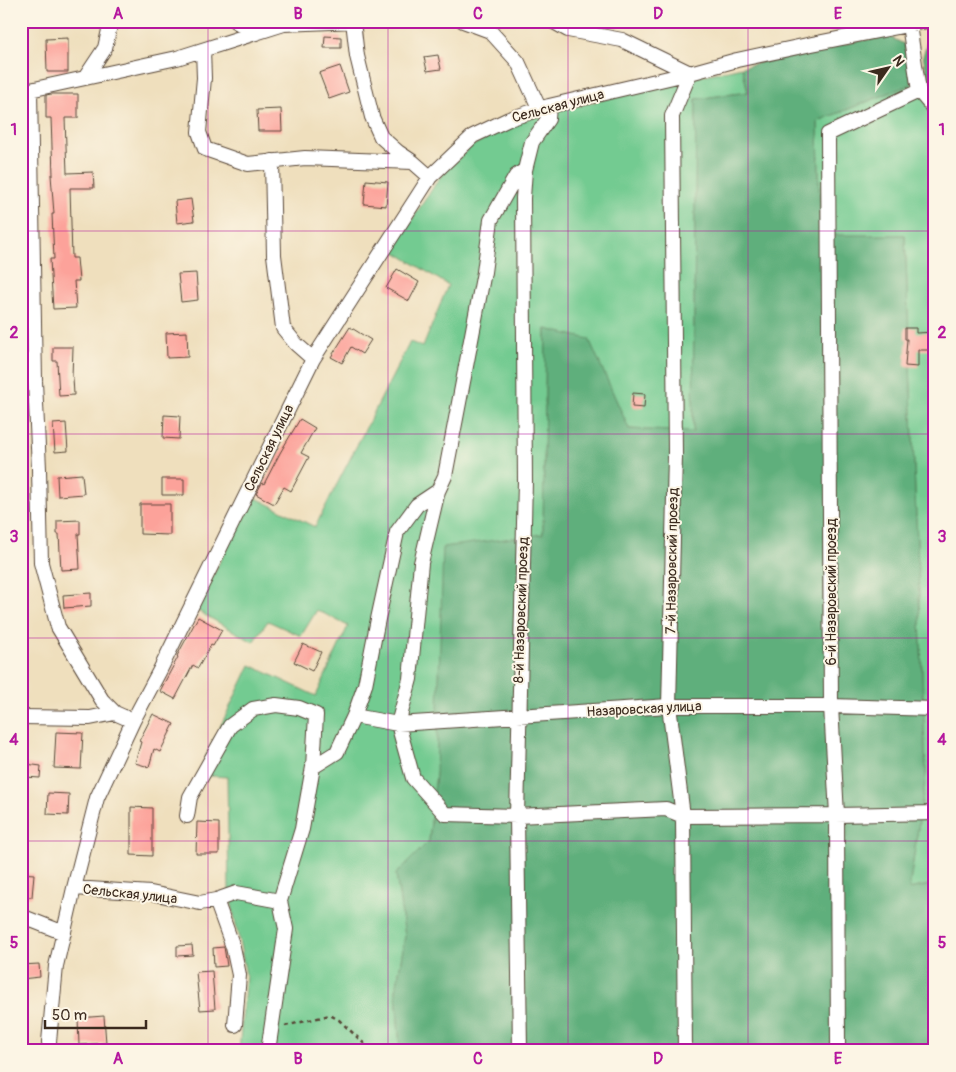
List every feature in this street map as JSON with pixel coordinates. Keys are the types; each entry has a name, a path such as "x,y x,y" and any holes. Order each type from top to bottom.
{"street":[{"path":"85,78 105,48 111,21"},
{"path":"235,21 256,33"},
{"path":"133,721 115,713 102,700 58,627 41,563 34,361 30,90 177,58 284,24 355,21 357,56 372,117 381,137 430,177"},
{"path":"463,21 490,31 518,62 544,108"},
{"path":"552,21 568,30 622,40 690,73"},
{"name":"Сельская улица","path":"280,902 236,894 200,903 151,893 74,888 97,798 133,721 160,670 312,359 430,177 473,136 509,119 544,108 738,60 928,21"},
{"path":"909,25 919,91 935,110"},
{"path":"203,50 204,78 199,132 205,149 248,164 305,158 413,162"},
{"name":"7-й Назаровский проезд","path":"685,1051 684,816 669,706 675,455 672,116 690,73"},
{"name":"6-й Назаровский проезд","path":"838,1051 837,815 832,706 828,134 919,91"},
{"name":"8-й Назаровский проезд","path":"520,1051 517,816 525,481 523,198 525,170 532,142 548,119 544,108"},
{"path":"272,161 274,255 283,328 312,359"},
{"path":"525,170 516,176 491,220 484,272 445,476 438,491 420,563 410,680 398,724 413,778 445,814 517,816 666,808 684,816 935,813"},
{"path":"313,767 337,752 354,716 365,685 397,532 417,505 438,491"},
{"path":"187,816 190,797 230,726 253,709 276,705 299,708 316,715 313,767 302,829 280,902 286,929 268,1051"},
{"name":"Назаровская улица","path":"354,716 398,724 669,706 832,706 935,709"},
{"path":"21,717 90,718 115,713"},
{"path":"50,1051 49,1042 56,966 74,888"},
{"path":"216,900 233,947 239,975 235,1025"},
{"path":"21,916 64,933"}],"path":[{"path":"271,1029 330,1015 339,1020 372,1051"}],"green space":[{"path":"935,31 935,87 929,81 923,56 930,32"},
{"path":"888,36 904,44 912,84 818,121 820,235 905,235 926,774 909,889 935,884 935,1051 400,1051 396,991 405,936 396,874 429,841 436,774 443,547 543,534 546,329 589,339 629,429 693,432 696,99 748,92 742,67 814,49"},
{"path":"742,67 748,92 696,99 693,433 629,429 589,340 546,329 543,534 436,774 429,841 396,874 405,936 396,991 400,1051 239,1051 246,975 229,890 227,777 197,775 250,665 316,696 348,626 317,610 301,636 268,621 253,642 196,610 252,496 315,527 410,342 423,347 448,285 392,250 440,177 470,147 512,124 538,116"},
{"path":"929,81 935,87 935,884 909,889 926,774 905,235 820,236 818,121 912,84"}],"building":[{"path":"325,36 341,37 341,48 324,48"},
{"path":"68,38 68,72 47,72 46,39"},
{"path":"438,55 441,69 427,71 424,57"},
{"path":"340,66 349,92 329,99 319,73"},
{"path":"78,94 78,118 65,118 67,173 93,172 94,188 70,188 72,258 77,258 79,281 74,281 76,308 53,309 50,259 54,259 51,118 46,118 46,95"},
{"path":"281,109 282,131 258,131 257,110"},
{"path":"366,180 388,182 386,206 364,204"},
{"path":"191,199 194,221 177,223 175,201"},
{"path":"397,269 419,282 409,301 386,288"},
{"path":"196,273 198,300 181,302 178,274"},
{"path":"350,327 371,340 362,354 351,347 342,363 331,357"},
{"path":"905,328 916,328 916,333 935,332 935,350 918,350 918,367 905,366 907,339 905,339"},
{"path":"187,332 188,357 167,358 166,333"},
{"path":"53,347 73,347 72,377 74,395 59,396 57,361 53,361"},
{"path":"633,393 645,394 644,408 632,407"},
{"path":"164,415 180,416 179,439 163,438"},
{"path":"300,419 315,428 301,453 309,457 291,491 284,487 274,504 256,494 262,483 264,484"},
{"path":"66,423 68,451 55,452 53,424"},
{"path":"82,474 84,494 58,496 57,476"},
{"path":"162,479 184,479 184,495 162,495"},
{"path":"140,504 170,504 170,535 140,534"},
{"path":"80,520 80,534 78,534 80,569 61,570 57,521"},
{"path":"91,593 91,606 64,608 63,595"},
{"path":"198,617 222,630 198,668 193,665 175,699 160,691"},
{"path":"303,644 321,652 312,671 294,662"},
{"path":"153,714 174,724 160,752 154,749 149,767 135,763 141,742 139,741"},
{"path":"56,732 83,733 81,769 54,768"},
{"path":"26,764 41,766 40,778 25,777"},
{"path":"48,793 69,794 68,815 47,814"},
{"path":"131,807 152,808 152,856 131,855"},
{"path":"197,822 219,823 219,854 196,854"},
{"path":"21,873 34,874 32,897 21,896"},
{"path":"192,945 193,955 177,956 177,946"},
{"path":"224,947 227,966 214,967 213,948"},
{"path":"39,964 40,977 21,979 21,965"},
{"path":"212,971 215,1009 200,1010 196,972"},
{"path":"104,1016 106,1043 79,1045 78,1018"}]}
